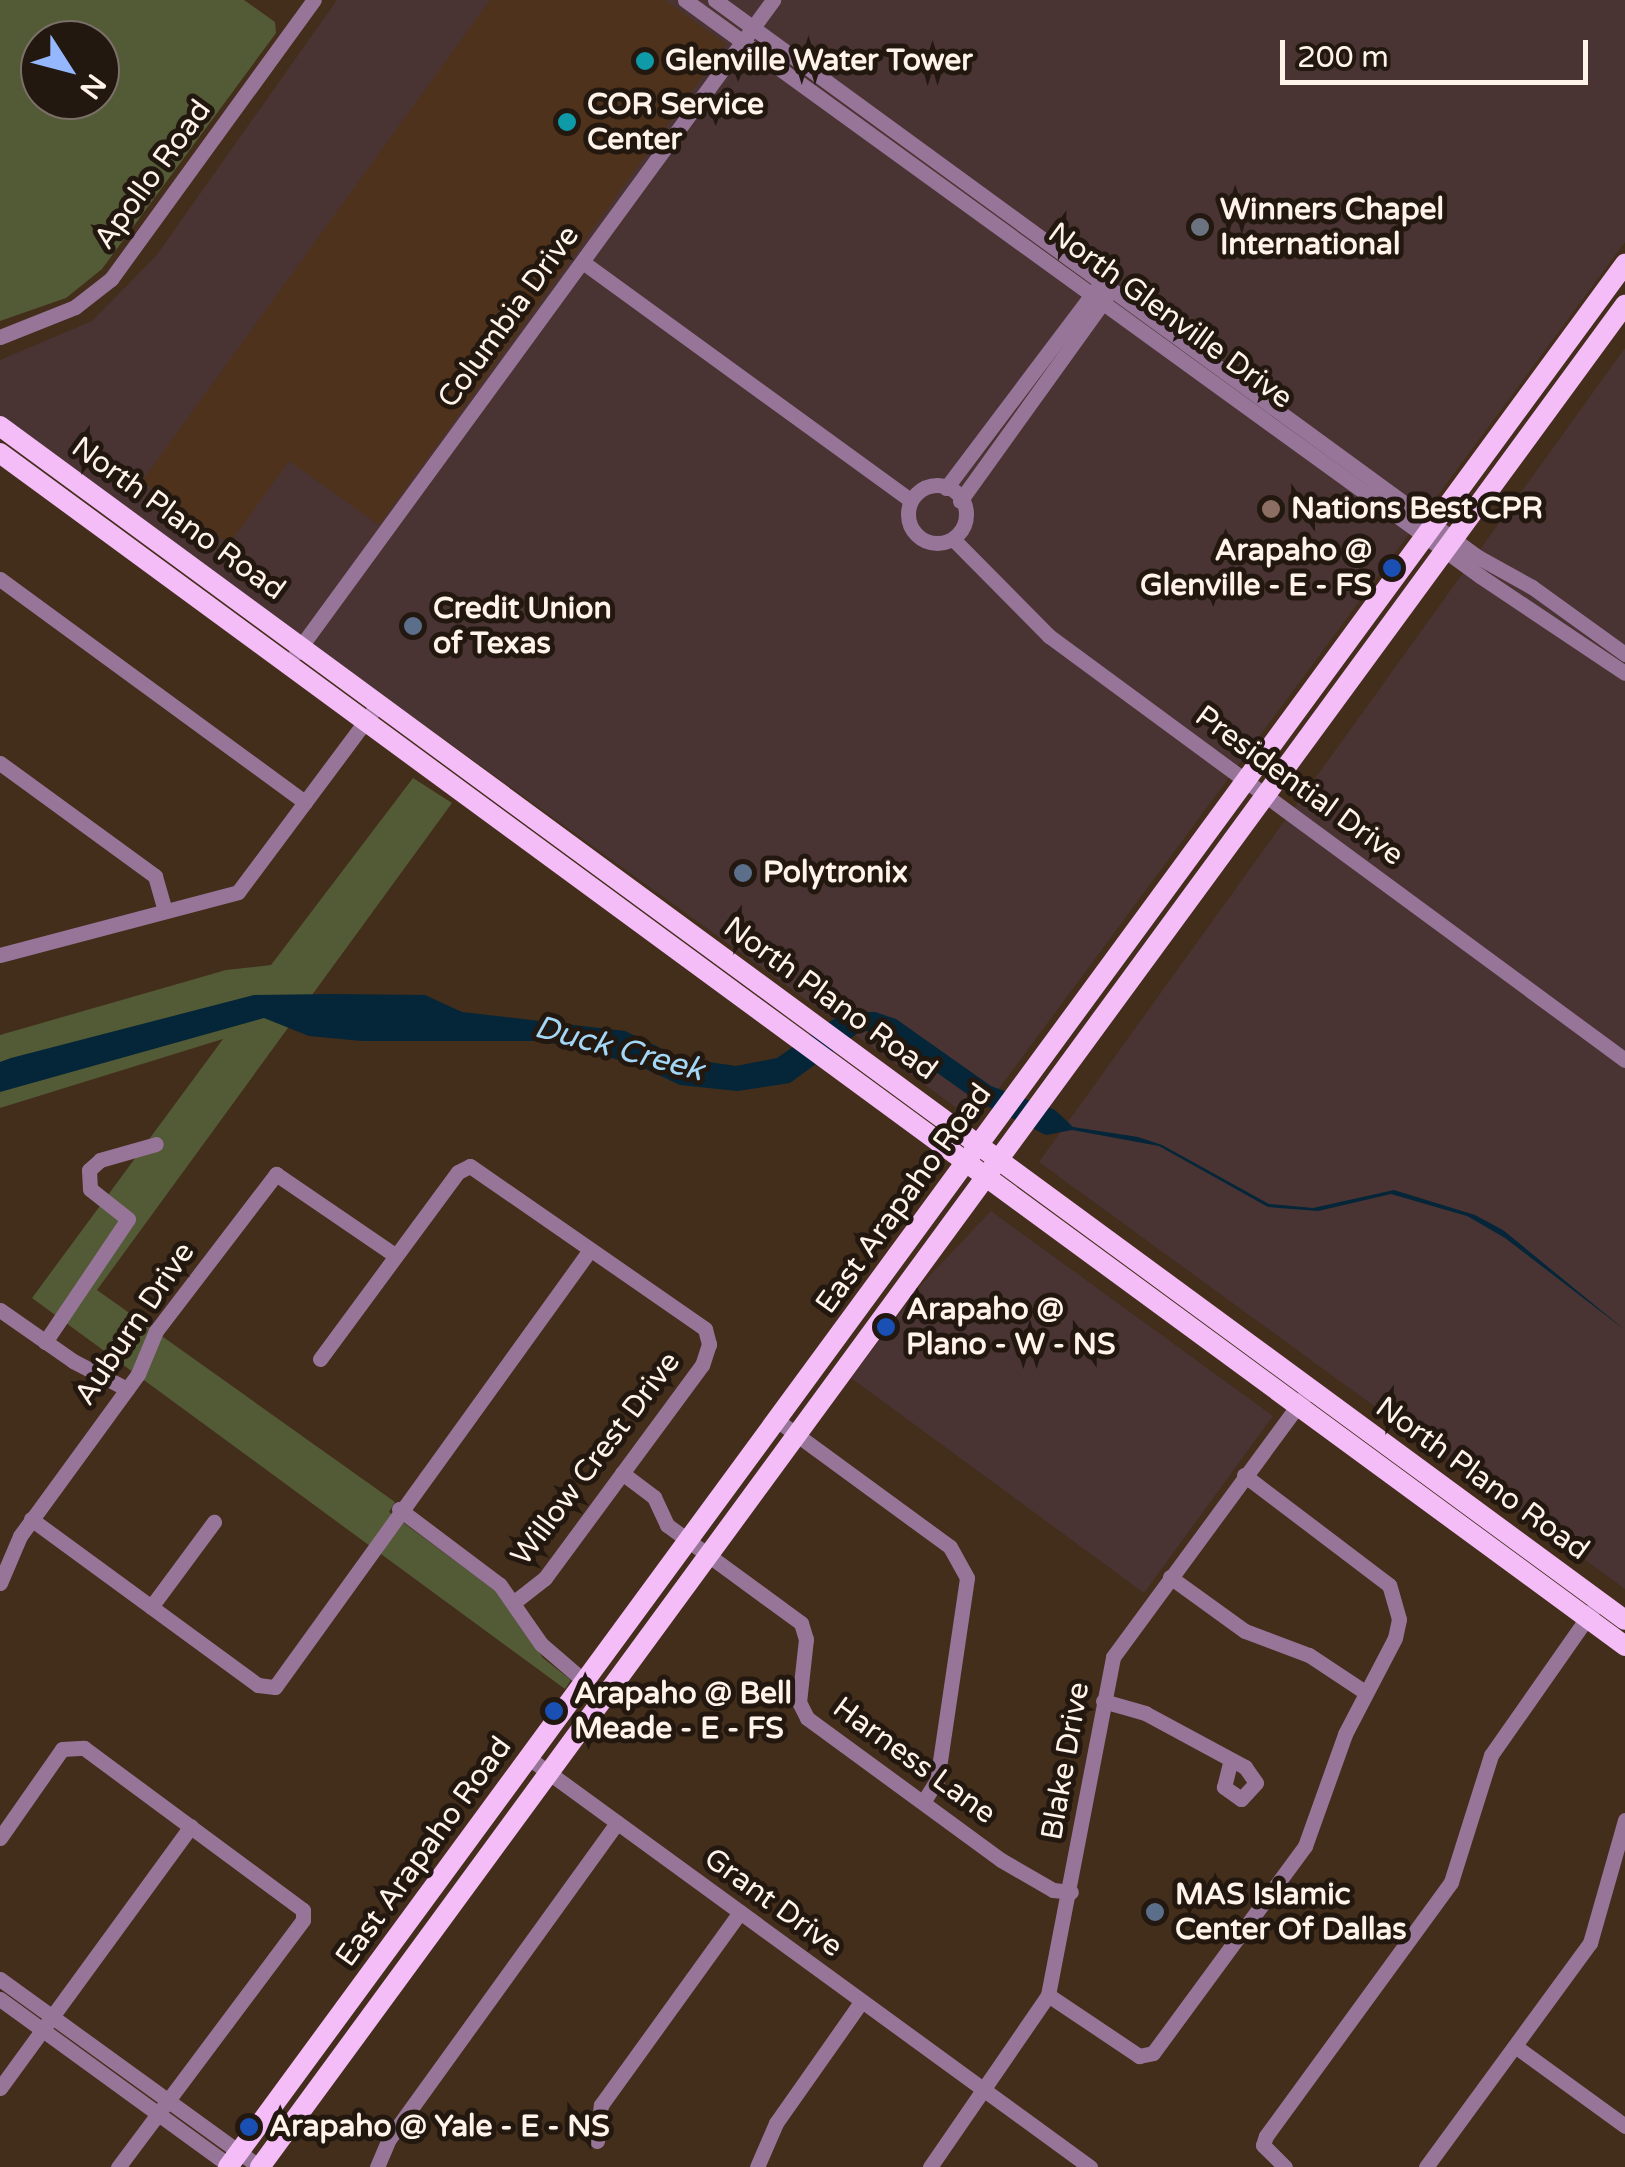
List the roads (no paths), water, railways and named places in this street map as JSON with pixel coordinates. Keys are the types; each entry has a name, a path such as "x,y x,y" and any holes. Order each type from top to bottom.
{"main road":[{"name":"East Arapaho Road","path":"232,2163 1625,264"},
{"name":"East Arapaho Road","path":"260,2167 1625,305"},
{"name":"North Plano Road","path":"0,426 102,514 364,722 837,1054 967,1165 1304,1397 1592,1609 1625,1646"},
{"name":"North Plano Road","path":"0,453 102,514 301,646 478,777 803,1030"},
{"path":"1356,669 1368,613"},
{"path":"465,795 478,777"},
{"name":"North Plano Road","path":"837,1054 986,1138 1304,1397"},
{"name":"North Plano Road","path":"1592,1609 1625,1620"},
{"path":"619,1636 652,1632"}],"street":[{"name":"Apollo Road","path":"0,337 75,307 111,279 314,0"},
{"name":"North Glenville Drive","path":"685,0 748,34 1106,285 1259,405 1447,543 1625,654"},
{"name":"North Glenville Drive","path":"715,0 748,34 1106,304 1259,405"},
{"name":"Columbia Drive","path":"288,664 773,0"},
{"name":"Presidential Drive","path":"584,263 909,499 909,516 924,536 940,545 955,541 1026,617 1625,1060"},
{"path":"946,488 989,430 1035,383 1106,304 1106,285 1090,292 1035,383 1004,440 960,501"},
{"path":"989,430 1004,440"},
{"path":"909,499 930,484 946,488 960,501 965,526 955,541"},
{"path":"0,578 305,802"},
{"name":"North Glenville Drive","path":"1562,618 1625,673"},
{"path":"0,955 164,908 238,892 378,704"},
{"path":"0,763 155,876 164,908"},
{"path":"45,1342 128,1219 90,1189 90,1170 100,1160 156,1144"},
{"name":"Willow Crest Drive","path":"396,1256 458,1172 470,1166 695,1317 709,1344 702,1365 545,1578 516,1601"},
{"name":"Auburn Drive","path":"0,1584 31,1520 127,1389 156,1331 276,1174 289,1176 396,1256"},
{"path":"31,1520 258,1685 275,1687 590,1250"},
{"path":"320,1359 396,1256"},
{"path":"0,1311 127,1389"},
{"name":"Blake Drive","path":"930,2167 1048,1994 1071,1892 1112,1658 1304,1397"},
{"path":"778,1421 950,1547 967,1578 937,1780 923,1802"},
{"name":"Harness Lane","path":"622,1473 654,1498 668,1525 801,1623 806,1639 799,1702 807,1718 1034,1882 1071,1892"},
{"path":"1048,1994 1139,2056 1154,2052 1305,1846 1365,1692 1395,1638 1399,1619 1389,1585 1244,1475"},
{"path":"399,1510 516,1601 540,1644 584,1682"},
{"path":"151,1607 214,1522"},
{"path":"1170,1578 1245,1631 1309,1655 1365,1692"},
{"path":"1285,2167 1271,2156 1266,2136 1450,1882 1491,1755 1592,1609"},
{"path":"1102,1701 1144,1713 1230,1763"},
{"path":"0,1838 62,1750 84,1748 300,1904 303,1920 118,2167"},
{"name":"Grant Drive","path":"530,1759 1090,2167"},
{"path":"1428,2166 1590,1943 1625,1820"},
{"path":"377,2167 388,2140 616,1823"},
{"path":"0,2088 191,1826"},
{"path":"597,2141 601,2105 740,1912"},
{"path":"0,1979 47,2023 232,2163 260,2167"},
{"path":"0,1998 47,2023"},
{"path":"757,2167 784,2111 861,2002"},
{"path":"1515,2046 1625,2126"}],"water":[{"name":"Duck Creek","path":"254,995 425,995 462,1012 625,1031 681,1058 736,1066 777,1058 844,1012 875,1012 896,1019 991,1086 1055,1110 1073,1127 1138,1137 1162,1145 1269,1204 1313,1208 1394,1190 1475,1215 1503,1230 1625,1330 1505,1238 1467,1216 1391,1194 1318,1211 1268,1207 1159,1146 1072,1130 1046,1135 977,1101 885,1036 862,1030 790,1083 737,1091 680,1085 635,1064 544,1041 362,1041 309,1036 264,1018 0,1092 0,1062 11,1058"}],"place":[{"name":"Glenville Water Tower","path":"645,61"},
{"name":"COR Service Center","path":"567,122"},
{"name":"Winners Chapel International","path":"1200,227"},
{"name":"Nations Best CPR","path":"1271,509"},
{"name":"Arapaho @ Glenville - E - FS","path":"1392,568"},
{"name":"Credit Union of Texas","path":"413,626"},
{"name":"Polytronix","path":"743,873"},
{"name":"Arapaho @ Plano - W - NS","path":"886,1327"},
{"name":"Arapaho @ Bell Meade - E - FS","path":"554,1711"},
{"name":"MAS Islamic Center Of Dallas","path":"1155,1912"},
{"name":"Arapaho @ Yale - E - NS","path":"249,2127"}]}
